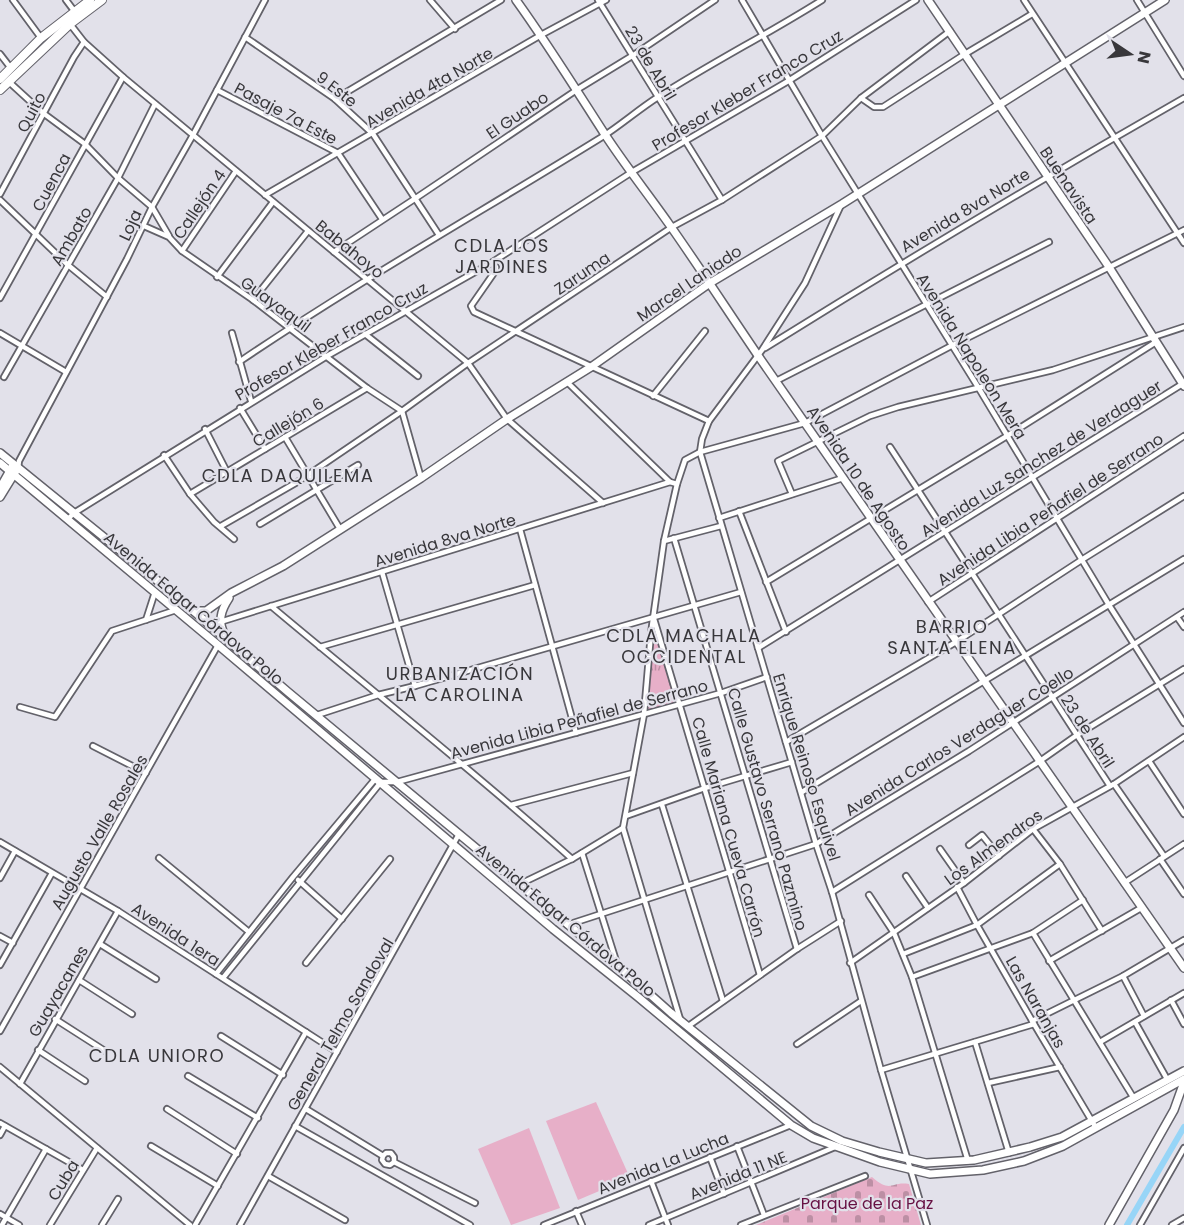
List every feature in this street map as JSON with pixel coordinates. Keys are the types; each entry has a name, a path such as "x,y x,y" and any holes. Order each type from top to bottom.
{"main road":[{"path":"0,90 10,67 41,38 90,0"},
{"path":"4,80 102,0"}],"street":[{"path":"13,0 41,38"},
{"path":"66,0 75,12"},
{"name":"Loja","path":"15,468 107,297 152,207 265,0"},
{"path":"430,0 455,29"},
{"path":"335,99 501,0"},
{"name":"Avenida 10 de Agosto","path":"516,0 578,89 605,135 760,352 776,381 870,519 1011,722 1073,806 1184,968"},
{"name":"Avenida 4ta Norte","path":"265,195 541,35 606,0"},
{"name":"El Guabo","path":"334,252 715,0"},
{"name":"Avenida Napoleon Mera","path":"742,0 822,136 978,387 1109,605 1184,723"},
{"path":"239,362 368,279 605,135 657,98 822,0"},
{"name":"Profesor Kleber Franco Cruz","path":"69,519 74,513 205,429 364,334 491,263 632,172 790,80 916,0"},
{"name":"Buenavista","path":"928,0 1108,267 1183,384"},
{"path":"1024,0 1184,243"},
{"path":"1137,0 1184,76"},
{"name":"Marcel Laniado","path":"192,610 206,611 231,593 283,566 421,478 507,419 591,367 710,283 842,204 1165,0"},
{"name":"23 de Abril","path":"599,2 722,200"},
{"path":"861,98 874,106 883,107 1032,14"},
{"name":"Babahoyo","path":"70,24 84,42 123,77 468,363 507,419 603,503"},
{"name":"Zaruma","path":"221,526 307,475 468,363 672,228 722,200 822,136 861,98 950,31"},
{"name":"9 Este","path":"245,37 335,99 373,134 417,198 439,235"},
{"name":"Quito","path":"0,194 84,42"},
{"path":"0,54 10,67"},
{"name":"Cuenca","path":"0,298 123,77"},
{"name":"Guayaquil","path":"4,80 85,144 118,178 152,207 169,237 182,251 253,300 366,388 402,411"},
{"name":"Pasaje 7a Este","path":"217,90 338,153 382,219"},
{"name":"Avenida 8va Norte","path":"760,352 900,263 1046,176 1184,98"},
{"name":"Ambato","path":"4,377 118,178 155,104"},
{"name":"Callejón 4","path":"182,251 236,171"},
{"path":"0,200 68,265 107,297"},
{"path":"217,277 273,202"},
{"path":"700,452 709,421 760,352 806,283 842,204"},
{"name":"Guayaquil","path":"144,226 169,237"},
{"path":"841,921 723,1001 684,1024 623,828 644,714 653,617 664,541 685,460 700,452 805,423 951,346 1184,230"},
{"path":"253,300 308,231"},
{"path":"776,381 1049,242"},
{"path":"491,263 496,270 471,310 709,421"},
{"path":"792,494 778,461 870,416 898,407 1053,370 1155,340 1184,327"},
{"path":"653,396 705,332"},
{"path":"0,333 66,372"},
{"path":"232,333 251,401"},
{"path":"364,334 418,376"},
{"path":"766,582 1007,436 1155,340"},
{"path":"567,382 670,482 677,484"},
{"name":"Avenida Luz Sanchez de Verdaguer","path":"758,648 1183,384"},
{"name":"Callejón 6","path":"190,494 366,388"},
{"path":"240,408 265,449"},
{"path":"402,411 421,478"},
{"path":"205,429 227,472"},
{"name":"Avenida Libia Peñafiel de Serrano","path":"928,602 1184,436"},
{"path":"285,437 340,529"},
{"name":"23 de Abril","path":"890,447 1077,735 1162,858 1184,894"},
{"name":"Enrique Reinoso Esquivel","path":"700,452 841,921 850,963 880,1070 912,1169 927,1225"},
{"name":"Avenida Edgar Córdova Polo","path":"0,453 69,519 548,925 791,1125 813,1138 873,1160 930,1174 983,1170 1024,1161 1063,1146 1184,1081"},
{"path":"164,455 190,494 214,522 234,539"},
{"name":"Avenida Edgar Córdova Polo","path":"0,463 15,468 74,513 618,966 684,1024 812,1126 842,1141 907,1159 926,1163 968,1161 1009,1153 1062,1137 1184,1071"},
{"path":"260,524 357,465"},
{"path":"0,488 15,468"},
{"path":"0,497 15,468"},
{"path":"719,518 843,478"},
{"name":"Avenida 8va Norte","path":"220,622 670,482"},
{"path":"786,742 956,642 1184,496"},
{"path":"739,511 786,632"},
{"path":"664,541 721,526"},
{"path":"520,530 576,733"},
{"name":"Calle Gustavo Serrano Pazmino","path":"674,538 797,949"},
{"path":"802,792 1184,559"},
{"path":"382,572 415,686"},
{"path":"320,647 535,585"},
{"path":"146,620 155,592"},
{"path":"317,715 378,695 741,592"},
{"path":"230,642 220,622 223,608 231,593"},
{"path":"271,606 511,805 572,859"},
{"path":"20,707 55,717 112,631 176,610"},
{"name":"Avenida Carlos Verdaguer Coello","path":"567,925 816,844 969,751 1184,612"},
{"name":"Calle Mariana Cueva Carrón","path":"653,617 681,704 760,975"},
{"path":"1177,617 1184,627"},
{"name":"Augusto Valle Rosales","path":"0,1031 218,645"},
{"path":"832,892 1184,669"},
{"name":"Avenida Libia Peñafiel de Serrano","path":"378,780 397,782 722,693 766,677"},
{"name":"Los Almendros","path":"850,963 964,883 1033,830 1112,785 1184,737"},
{"path":"93,746 146,773"},
{"path":"1149,761 1184,814"},
{"path":"626,816 705,788 792,762"},
{"path":"511,805 633,773"},
{"path":"216,974 293,877 378,780"},
{"path":"223,978 378,780"},
{"path":"662,805 723,1001"},
{"path":"520,884 572,859 623,828"},
{"path":"1033,830 1060,864 1102,931"},
{"name":"General Telmo Sandoval","path":"243,1224 295,1126 459,834"},
{"path":"969,845 982,835 999,856"},
{"name":"Avenida 1era","path":"0,842 118,911 337,1052"},
{"path":"1124,883 1184,844"},
{"path":"940,849 964,883"},
{"path":"0,879 15,851"},
{"path":"582,853 618,966"},
{"path":"159,858 249,932"},
{"path":"306,963 390,859"},
{"path":"903,954 977,925 1060,864"},
{"path":"0,966 52,873"},
{"path":"906,876 928,908"},
{"path":"293,877 342,919"},
{"name":"Las Naranjas","path":"957,887 1033,1023 1096,1128"},
{"path":"869,895 894,933 912,977 968,1161"},
{"path":"912,977 1034,933 1083,900"},
{"path":"1049,961 1141,908"},
{"name":"Guayacanes","path":"20,1084 118,911"},
{"path":"1034,933 1133,1097"},
{"path":"0,936 13,943"},
{"path":"880,1070 1033,1023 1123,976 1184,940"},
{"path":"100,944 156,979"},
{"path":"1123,976 1144,1016"},
{"path":"79,980 132,1014"},
{"path":"1100,1042 1184,993"},
{"path":"1171,1000 1184,1024"},
{"path":"797,1044 861,1001"},
{"path":"55,1019 105,1051"},
{"path":"1135,1022 1167,1079"},
{"path":"195,1225 306,1032"},
{"path":"221,1036 283,1075"},
{"path":"975,1042 1009,1153"},
{"path":"38,1050 85,1081"},
{"path":"988,1083 1060,1066"},
{"path":"0,1067 190,1225"},
{"path":"188,1076 258,1118"},
{"path":"1109,1225 1174,1110 1184,1081"},
{"path":"167,1109 237,1154"},
{"path":"306,1109 383,1155"},
{"path":"0,1135 3,1125 83,1170"},
{"name":"Avenida La Lucha","path":"544,1225 791,1125"},
{"path":"295,1126 470,1225"},
{"path":"151,1146 218,1186"},
{"path":"737,1146 764,1215"},
{"name":"Avenida 11 NE","path":"649,1225 835,1147"},
{"name":"Cuba","path":"50,1225 98,1148"},
{"path":"1140,1225 1184,1148"},
{"path":"2,1225 46,1149"},
{"path":"383,1155 391,1153 394,1162"},
{"path":"383,1155 382,1160 385,1164 390,1165 394,1162"},
{"path":"710,1157 724,1194"},
{"path":"394,1162 475,1203"},
{"path":"268,1176 345,1220"},
{"path":"741,1225 865,1176"},
{"path":"651,1181 668,1225"},
{"path":"102,1225 118,1199"},
{"path":"576,1211 582,1225"},
{"path":"0,1214 19,1225"},
{"path":"1175,1224 1184,1218"}],"green space":[{"path":"652,619 678,705 640,716"},
{"path":"596,1102 630,1178 578,1200 546,1121"},
{"path":"529,1128 560,1208 511,1225 478,1149"},
{"name":"Parque de la Paz","path":"872,1177 887,1186 909,1184 921,1225 756,1225"}],"waterway":[{"path":"1127,1225 1184,1127"}],"district":[{"name":"CDLA LOS JARDINES","path":"502,256"},
{"name":"CDLA DAQUILEMA","path":"288,476"},
{"name":"BARRIO SANTA ELENA","path":"952,637"},
{"name":"CDLA MACHALA OCCIDENTAL","path":"684,646"},
{"name":"URBANIZACIÓN LA CAROLINA","path":"460,684"},
{"name":"CDLA UNIORO","path":"157,1056"}]}
